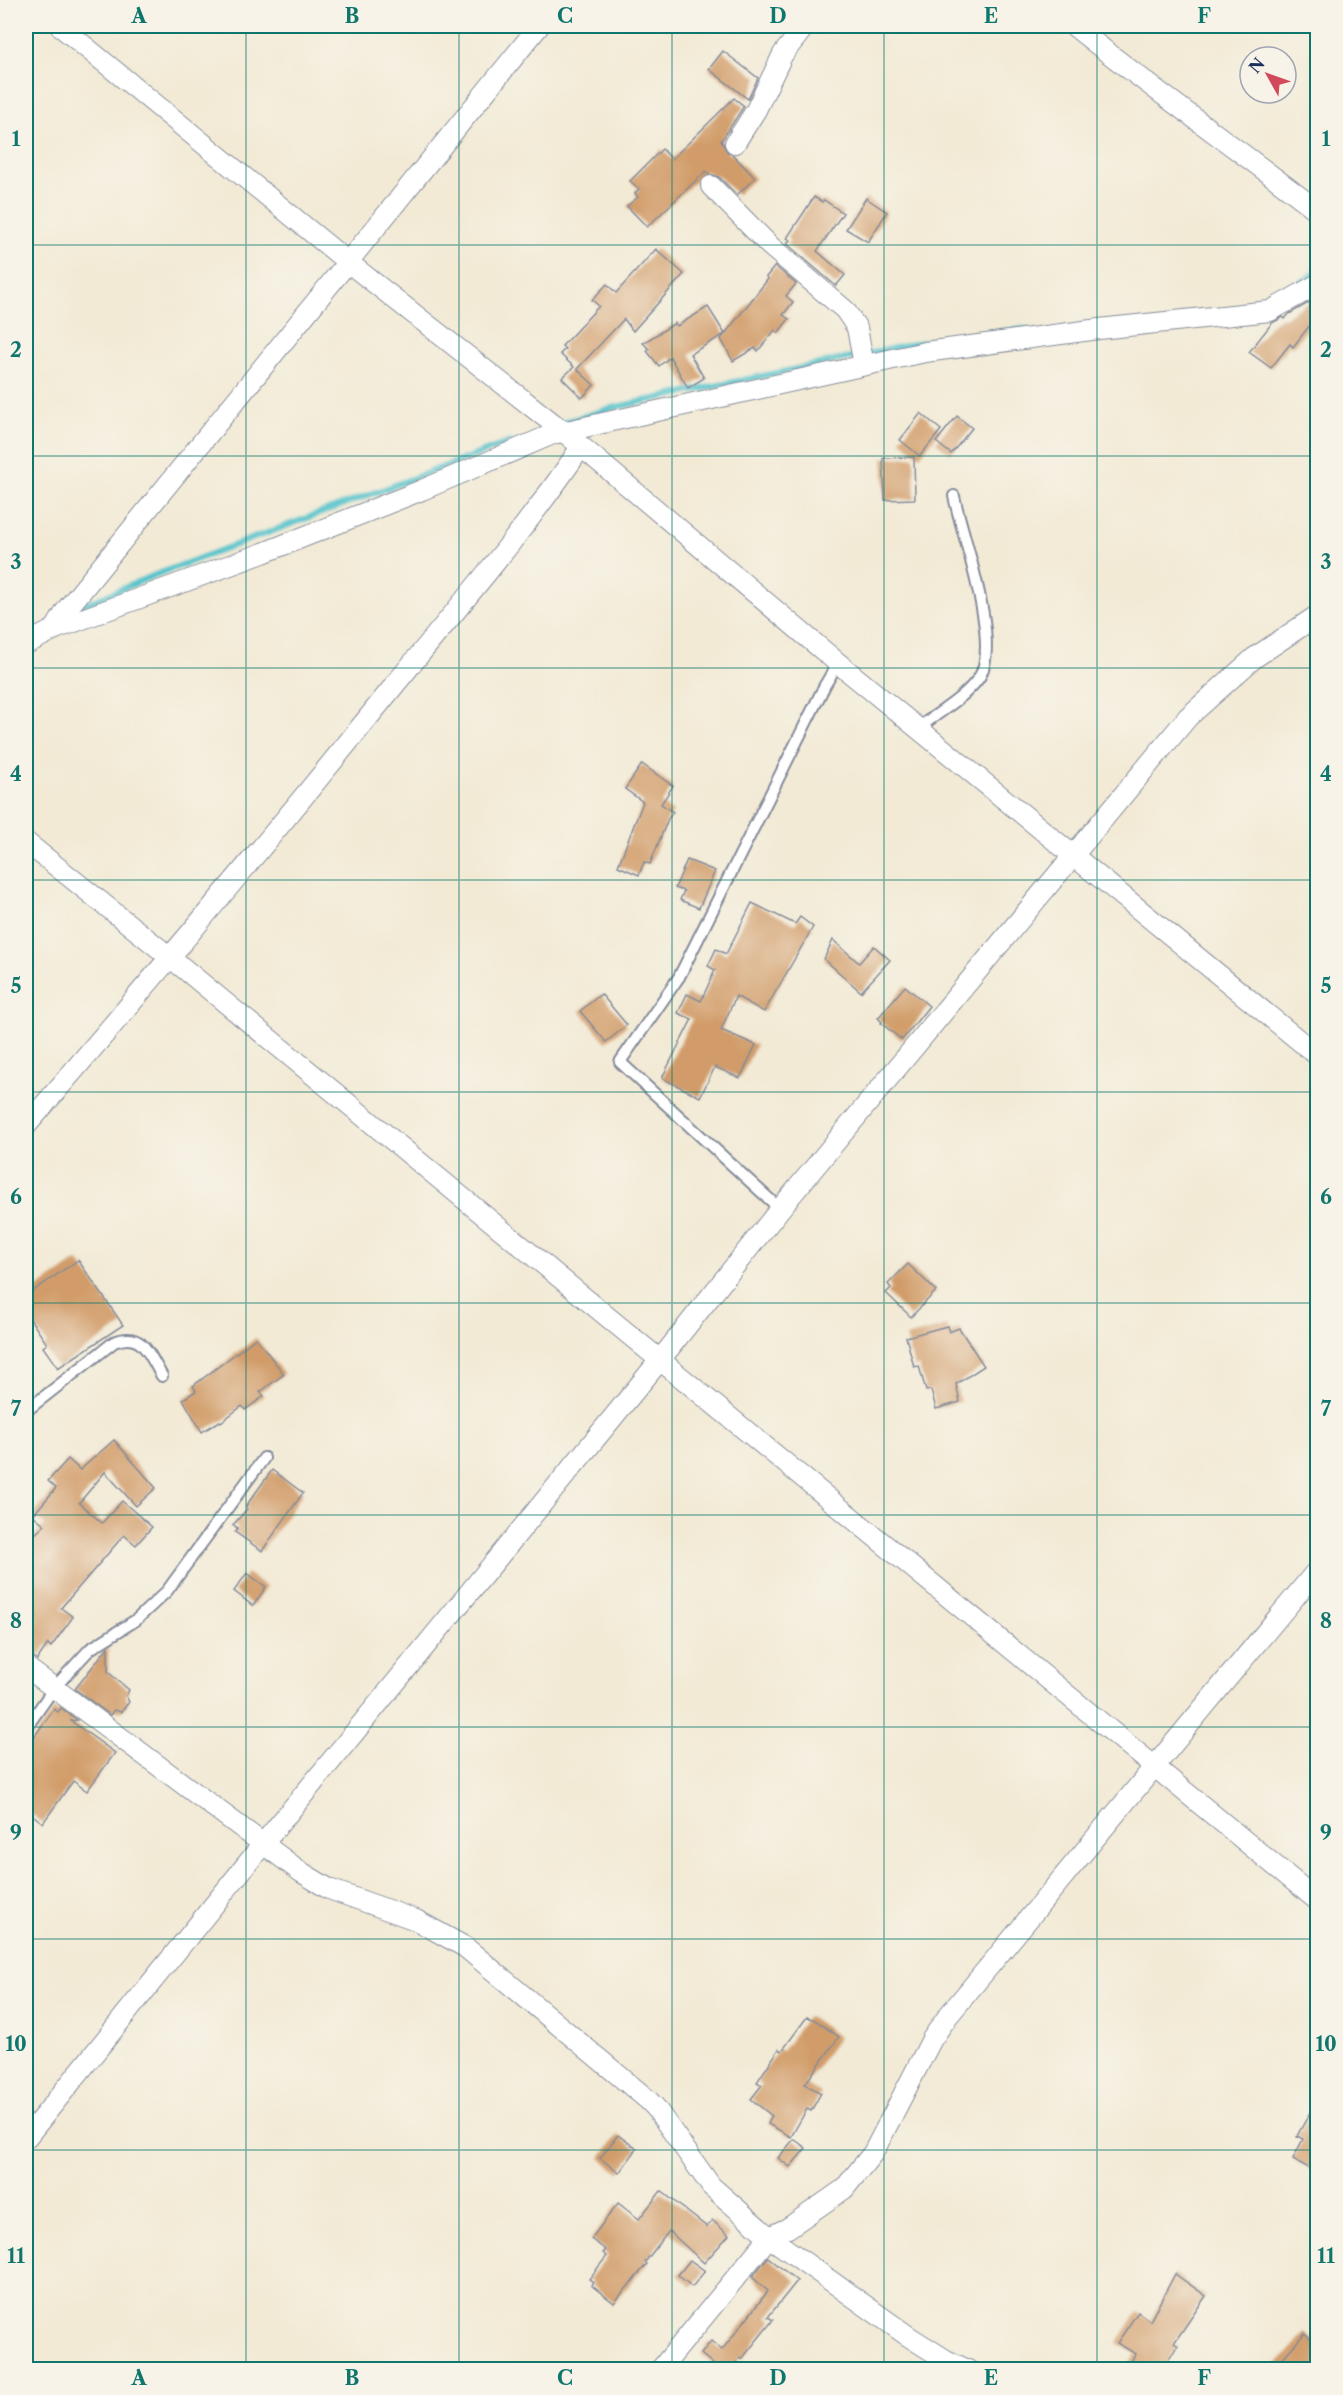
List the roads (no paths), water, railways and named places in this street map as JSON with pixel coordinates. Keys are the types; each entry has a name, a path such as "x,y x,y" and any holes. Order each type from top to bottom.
{"street":[{"path":"60,26 349,263 564,432 838,663 1317,1056"},
{"path":"55,629 67,609 539,26"},
{"path":"735,143 756,110 783,54 806,26"},
{"path":"1074,26 1143,82 1213,130 1317,211"},
{"path":"711,186 770,246 836,301 852,319 860,338 864,365"},
{"path":"26,644 55,629 263,553 422,490 553,434 925,352 1099,329 1270,311 1317,284"},
{"path":"26,1126 171,958 553,489 581,447"},
{"path":"26,2138 263,1844 660,1360 780,1209 1188,717 1254,658 1317,615"},
{"path":"26,842 171,958 1317,1901"},
{"path":"660,2370 769,2237 788,2228 844,2189 873,2153 937,2031 1317,1569"},
{"path":"26,1667 301,1872 329,1889 416,1920 465,1947 647,2099 711,2186 769,2237 908,2336 946,2360 968,2370"}],"lane":[{"path":"918,728 957,699 979,678 987,656 984,615 954,496"},
{"path":"780,1209 620,1062 679,977 838,663"},
{"path":"26,1411 122,1338 132,1337 140,1342 162,1376"},
{"path":"26,1728 54,1688 90,1649 136,1620 167,1591 264,1458"}],"waterway":[{"path":"1294,287 1318,271"},
{"path":"565,422 616,407 938,339 1026,329"},
{"path":"79,607 155,575 510,442"},
{"path":"26,630 34,626"}]}
